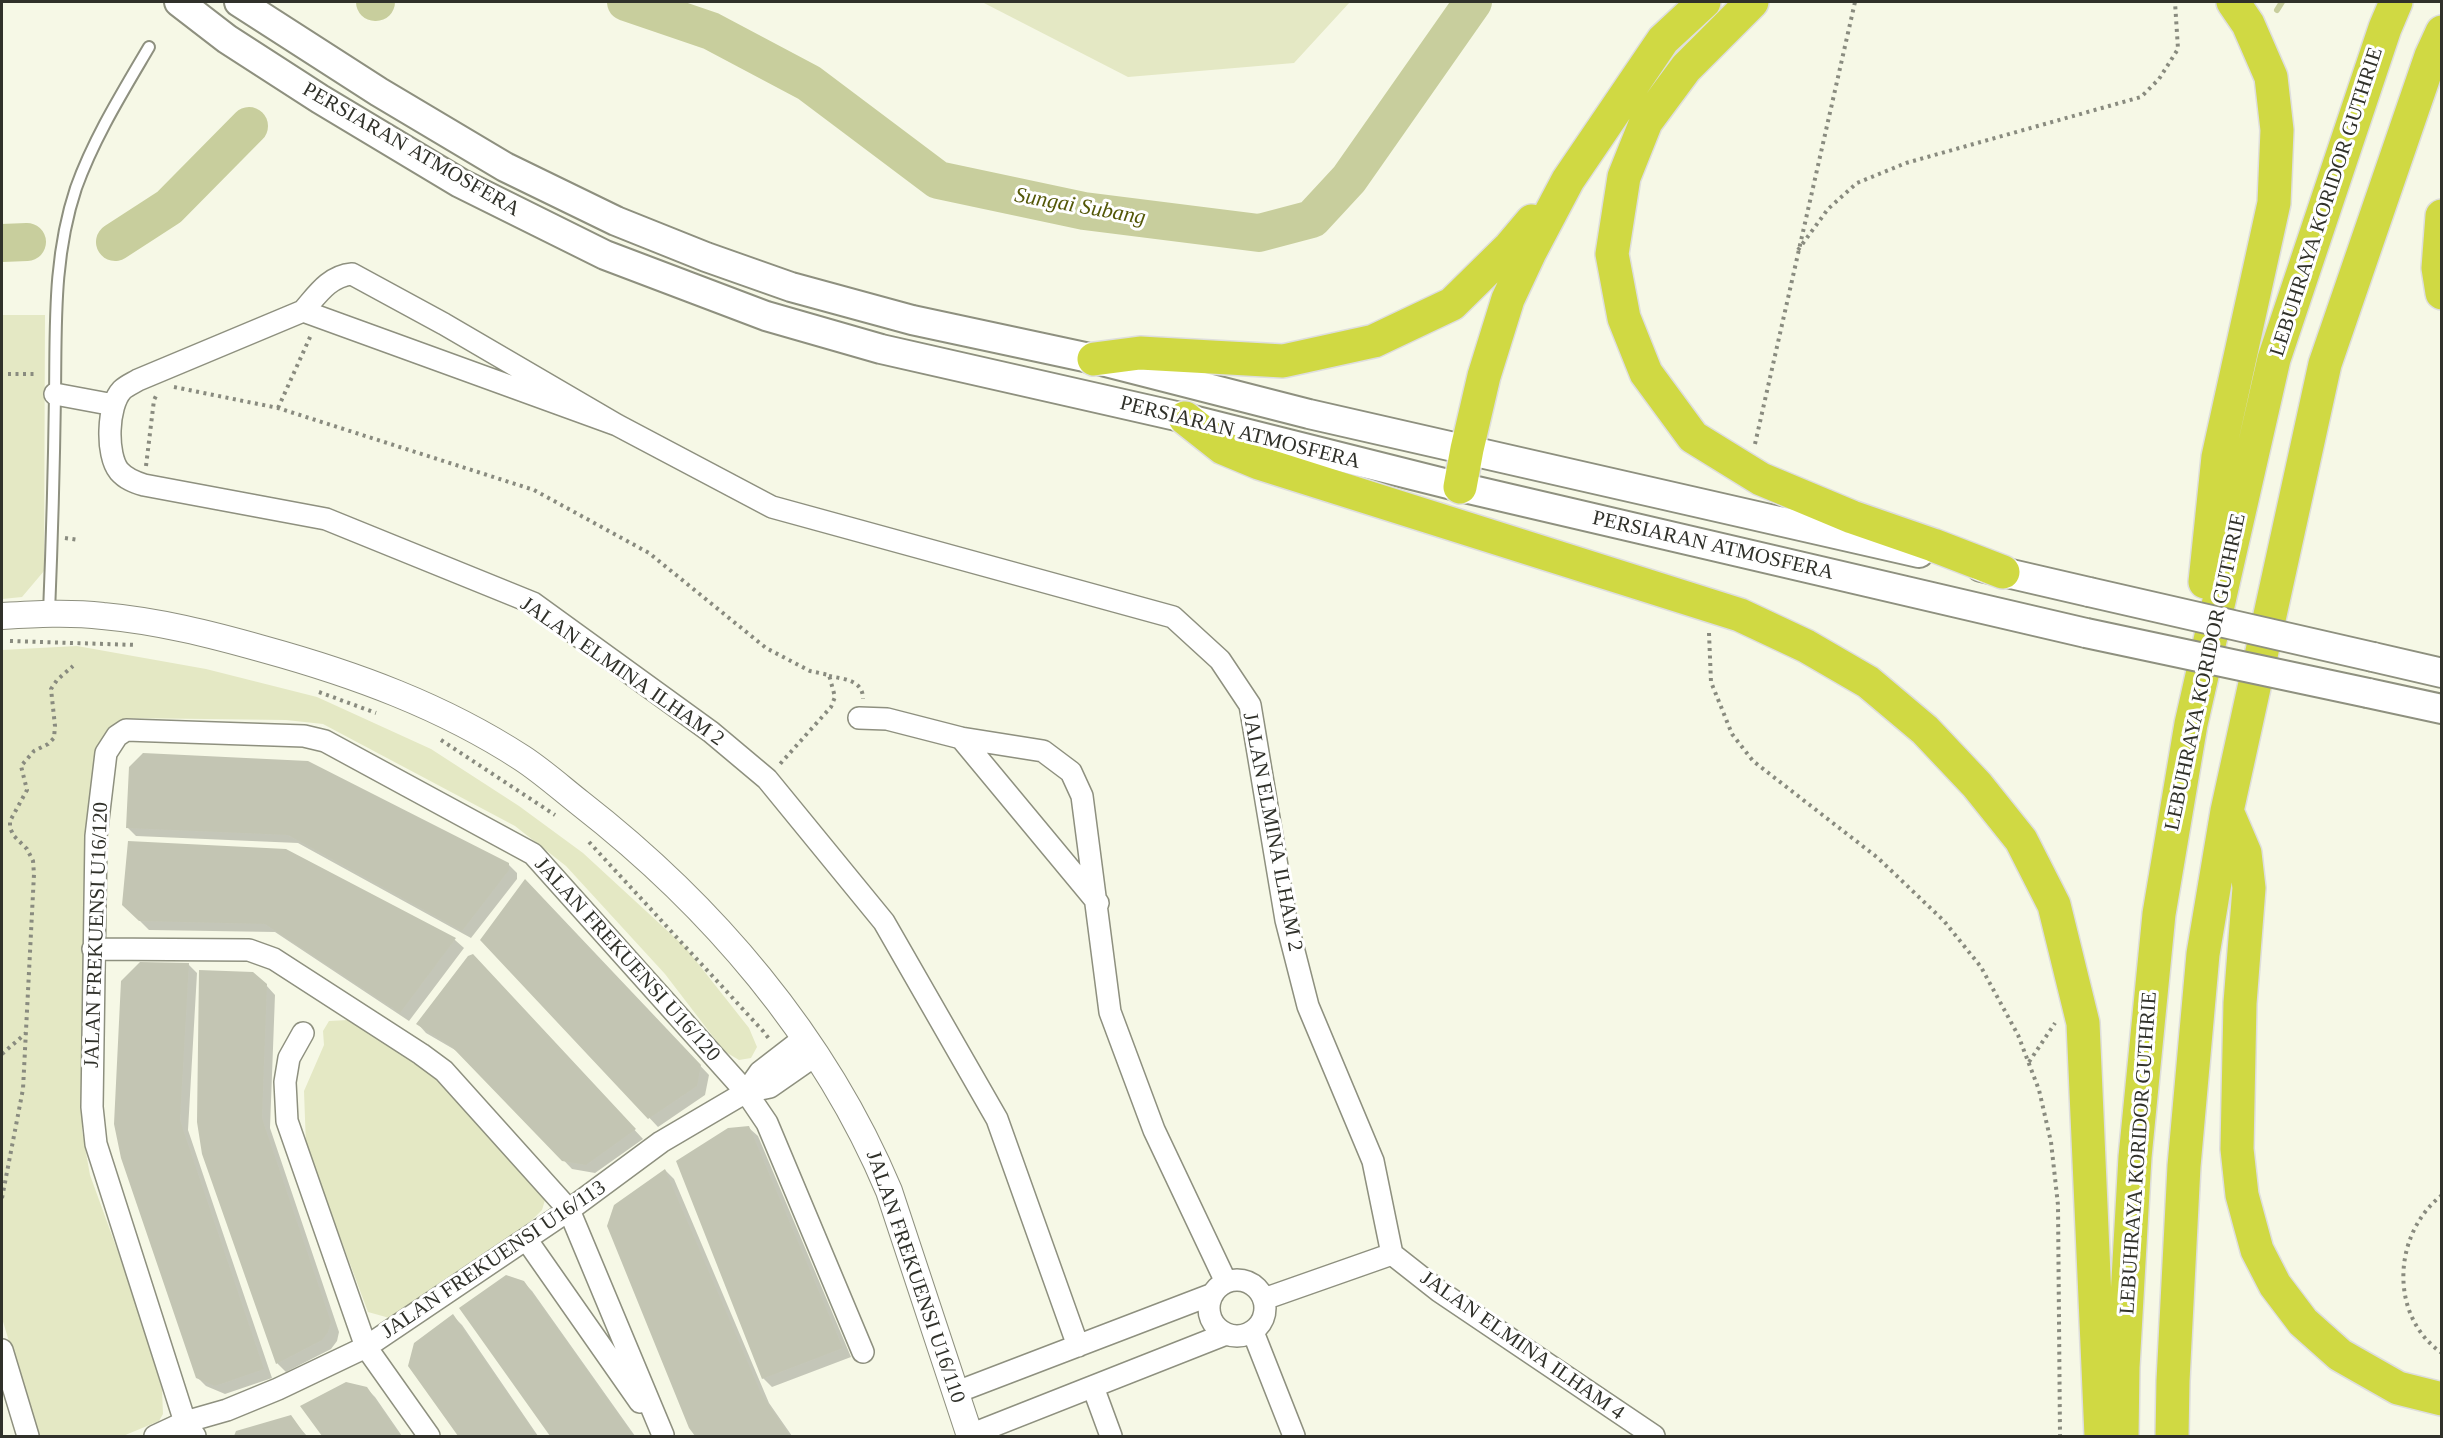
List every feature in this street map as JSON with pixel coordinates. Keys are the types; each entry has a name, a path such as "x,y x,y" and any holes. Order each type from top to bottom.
{"highway":[{"path":"1460,487 1484,376 1508,299 1530,252 1568,180 1663,40 1704,2"},
{"path":"1752,2 1686,68 1646,122 1624,177 1612,254 1624,318 1646,374 1693,437 1761,479 1852,517 2003,572"},
{"path":"2191,724 2218,457 2274,203 2277,130 2271,77 2248,24 2233,2"},
{"name":"LEBUHRAYA KORIDOR GUTHRIE","path":"2122,1437 2123,1367 2135,1157 2159,914 2191,724 2274,359 2385,28 2397,2"},
{"path":"2172,1437 2184,1166 2203,954 2227,811 2325,364 2427,67 2442,32"},
{"path":"1094,359 1140,353 1283,361 1374,341 1452,304 1510,247 1568,180"},
{"path":"2442,216 2438,268 2442,293"},
{"path":"1185,418 1223,448 1258,463 1740,615 1806,646 1868,682 1925,730 1977,785 2021,840 2054,905 2083,1023 2102,1437"},
{"path":"2227,811 2245,853 2249,888 2240,1003 2237,1149 2242,1195 2257,1250 2275,1285 2303,1322 2340,1355 2398,1388 2442,1399"}],"main road":[{"name":"PERSIARAN ATMOSFERA","path":"179,2 227,39 320,99 460,183 605,255 766,316 881,349 1185,418 1460,487 2086,633 2442,709"},
{"name":"PERSIARAN ATMOSFERA","path":"239,2 378,92 505,167 616,221 706,257 791,287 912,320 1094,359 1310,414 2442,673"}],"street":[{"name":"JALAN ELMINA ILHAM 2","path":"1078,1346 997,1119 884,922 767,778 711,732 533,603 326,519 130,481 120,472 112,458 110,422 114,405 122,390 138,380 311,313 328,283 340,275 352,274 444,324 617,425 772,507 1173,617 1220,660 1251,705 1286,920 1308,1006 1373,1161 1392,1254"},
{"name":"JALAN ELMINA ILHAM 2","path":"311,313 617,425"},
{"path":"55,394 114,405"},
{"name":"JALAN FREKUENSI U16/110","path":"2,616 49,613 102,615 198,631 322,665 441,712 523,758 598,817 657,867 747,961 810,1047 847,1104 873,1152 889,1191 970,1436"},
{"path":"859,718 887,719 961,738 1043,751 1071,772 1082,796 1098,903 1110,1012 1154,1130 1220,1288"},
{"name":"JALAN FREKUENSI U16/120","path":"190,1429 96,1144 92,1107 96,836 106,753 117,736 126,730 304,736 325,741 533,854 746,1092 766,1123 863,1352"},
{"path":"961,738 1098,903"},
{"path":"93,949 249,950 274,960 444,1071 569,1210 664,1436"},
{"path":"303,1033 289,1058 285,1082 287,1121 366,1347 429,1437"},
{"name":"JALAN FREKUENSI U16/113","path":"155,1437 190,1429 366,1347 569,1210 662,1142 746,1092 770,1087 810,1047"},
{"path":"526,1239 664,1436"},
{"path":"1264,1299 1392,1254"},
{"name":"JALAN ELMINA ILHAM 4","path":"1392,1254 1439,1291 1654,1437"},
{"path":"957,1392 1220,1288 1245,1281 1253,1284 1264,1299 1266,1309 1260,1326 1244,1336 1226,1334 970,1436"},
{"path":"1220,1288 1209,1303 1212,1321 1226,1334"},
{"path":"1252,1332 1294,1437"},
{"path":"2,1350 28,1437"},
{"path":"1093,1387 1111,1437"}],"lane":[{"path":"49,613 60,252 76,188 103,127 149,47"}],"path":[{"path":"1755,444 1855,2"},
{"path":"1798,250 1828,209 1857,183 1906,163 2141,97 2159,78 2178,49 2175,2"},
{"path":"278,408 311,313"},
{"path":"8,374 38,374"},
{"path":"171,387 278,408 534,490 649,553 766,648 810,671 851,681 861,688 859,718"},
{"path":"144,485 154,400 163,388"},
{"path":"1709,633 1711,682 1732,734 1753,761 1878,858 1944,921 1981,968 2018,1035 2039,1090 2051,1142 2058,1205 2060,1437"},
{"path":"2,640 147,646"},
{"path":"2,1198 23,1089 33,861 27,849 14,836 10,822 27,790 21,766 34,750 48,744 54,738 51,689 57,680 73,666"},
{"path":"767,778 831,707 835,697 829,675"},
{"path":"2029,1063 2075,993"},
{"path":"2,1054 27,1032"},
{"path":"2442,1195 2431,1203 2412,1233 2401,1274 2411,1320 2430,1346 2442,1353"}],"green space":[{"path":"982,2 1350,2 1294,63 1128,77"},
{"path":"2,315 45,315 44,571 22,597 2,599"},
{"path":"77,646 206,669 317,697 431,749 519,806 583,853 685,947 749,1028 757,1047 751,1058 739,1060 724,1051 665,974 566,866 515,826 323,724 286,720 126,718 121,721 109,730 98,748 86,966 82,1130 90,1175 131,1288 162,1389 163,1414 159,1421 123,1436 37,1436 2,1318 2,650"},
{"path":"348,1020 429,1072 533,1181 541,1190 545,1200 542,1210 531,1221 393,1319 368,1312 306,1146 304,1091 324,1045 323,1031 329,1021"}],"building":[{"path":"143,753 308,761 509,863 509,870 462,931 288,835 126,828 129,767"},
{"path":"128,841 286,849 456,938 400,1013 265,924 139,921 122,905"},
{"path":"525,879 701,1065 697,1086 648,1119 480,940"},
{"path":"473,954 636,1129 586,1165 562,1161 452,1047 416,1024 468,956"},
{"path":"140,962 189,963 180,1120 264,1369 215,1386 196,1378 121,1158 114,1124 121,981"},
{"path":"199,970 253,972 267,984 262,1118 331,1322 322,1340 276,1364 202,1154 197,1122"},
{"path":"749,1126 843,1348 762,1379 676,1161 728,1128"},
{"path":"665,1169 761,1393 790,1436 695,1436 689,1428 607,1226 614,1205"},
{"path":"506,1275 524,1281 634,1436 550,1436 459,1308"},
{"path":"453,1314 537,1436 458,1436 408,1366 414,1343"},
{"path":"346,1382 367,1387 401,1436 322,1436 300,1406"},
{"path":"291,1415 306,1436 234,1436 236,1431"}],"waterway":[{"name":"Sungai Subang","path":"626,2 711,31 809,83 938,180 1084,211 1259,233 1312,219 1349,179 1473,2"},
{"path":"2277,10 2282,2"},
{"name":"Sungai Subang","path":"115,242 169,207 249,126"},
{"name":"Sungai Subang","path":"2,243 27,242"}]}
